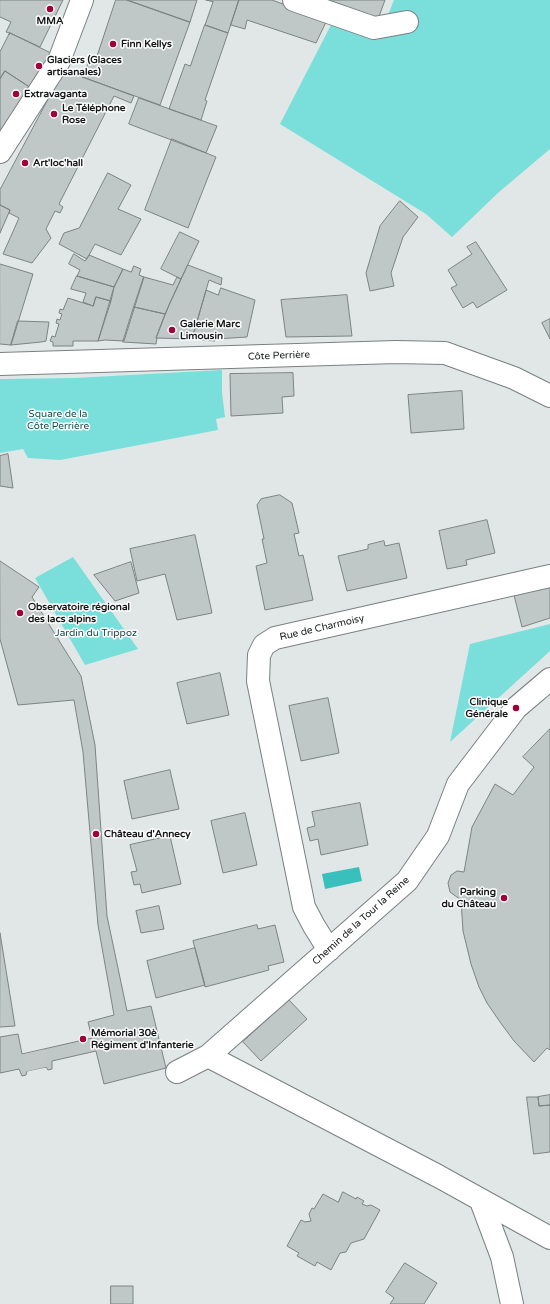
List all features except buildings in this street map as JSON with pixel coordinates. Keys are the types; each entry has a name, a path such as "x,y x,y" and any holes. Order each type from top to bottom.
{"street":[{"path":"0,152 59,61 82,0"},
{"path":"294,0 374,28 407,22"},
{"name":"Côte Perrière","path":"0,364 396,352 445,353 514,378 550,396"},
{"name":"Rue de Charmoisy","path":"329,950 304,907 258,681 259,655 264,645 275,638 550,576"},
{"name":"Chemin de la Tour la Reine","path":"177,1072 208,1056 407,881 438,836 458,784 516,708 550,679"},
{"path":"208,1056 438,1176 550,1238"},
{"path":"481,1201 502,1257 512,1304"}],"green space":[{"path":"394,0 550,0 550,149 499,192 452,237 426,214 280,124 332,23 378,40"},
{"name":"Square de la Côte Perrière","path":"222,370 222,393 225,417 216,419 218,430 60,460 28,458 23,449 0,453 0,379 75,378"},
{"name":"Jardin du Trippoz","path":"73,557 138,649 85,665 35,578"},
{"path":"550,624 550,651 450,742 470,644"}],"shaded area":[{"path":"359,867 362,881 325,889 322,874"}],"tunnel":[{"path":"33,1052 37,1069"}],"place":[{"name":"MMA","path":"50,9"},
{"name":"Finn Kellys","path":"113,44"},
{"name":"Glaciers (Glaces artisanales)","path":"39,66"},
{"name":"Extravaganta","path":"16,94"},
{"name":"Le Téléphone Rose","path":"54,114"},
{"name":"Art'loc'hall","path":"25,163"},
{"name":"Galerie Marc Limousin","path":"172,330"},
{"name":"Observatoire régional des lacs alpins","path":"20,613"},
{"name":"Clinique Générale","path":"516,708"},
{"name":"Château d'Annecy","path":"96,834"},
{"name":"Parking du Château","path":"504,898"},
{"name":"Mémorial 30è Régiment d'Infanterie","path":"83,1039"}]}
